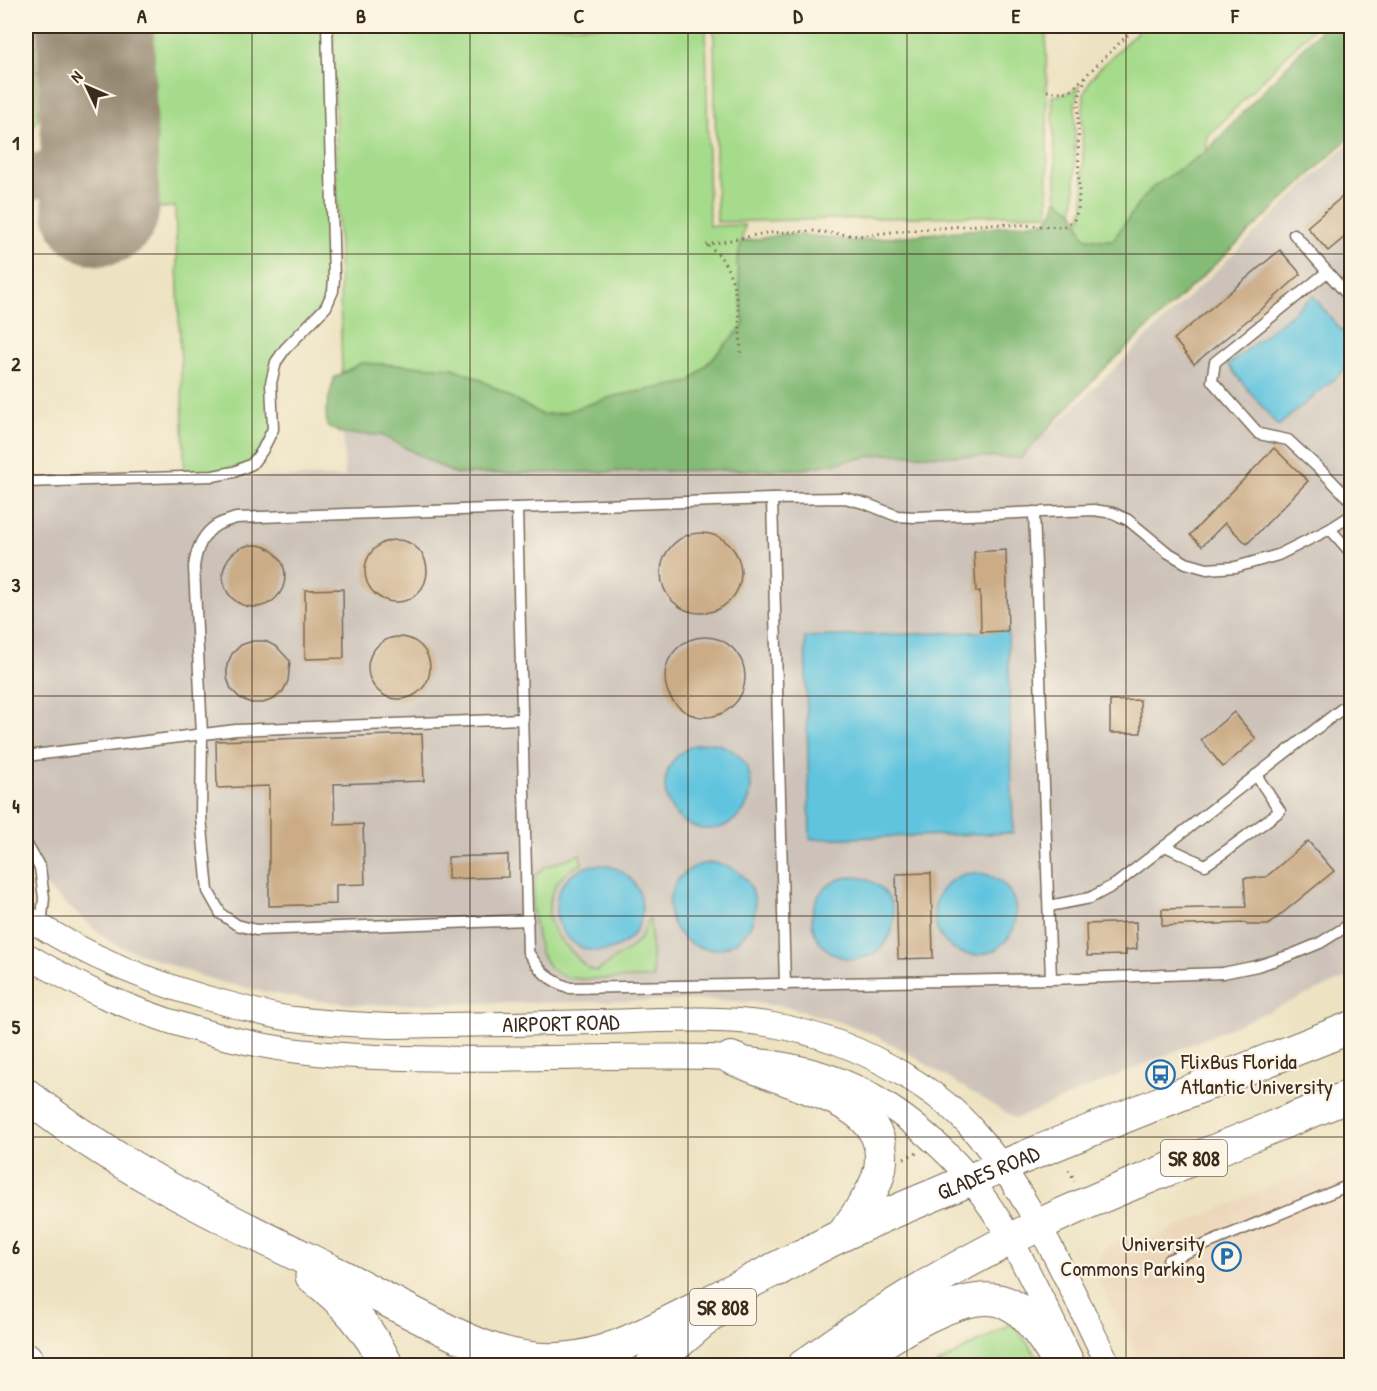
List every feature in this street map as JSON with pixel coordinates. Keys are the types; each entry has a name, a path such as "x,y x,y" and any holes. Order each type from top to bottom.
{"highway":[{"path":"26,1095 81,1136 202,1208 471,1343 502,1353 541,1359 563,1359 617,1347 801,1256"},
{"path":"267,1241 333,1292 346,1305 359,1319 387,1365"},
{"path":"26,1359 29,1365"}],"main road":[{"name":"GLADES ROAD","path":"651,1365 727,1304 801,1256 844,1233 1352,1027"},
{"path":"731,1059 835,1099 857,1110 869,1122 880,1144 880,1170 870,1193 844,1233"},
{"name":"SR 808","path":"803,1365 905,1297 1038,1225 1144,1179 1352,1095"},
{"path":"849,1365 921,1320 962,1303 989,1299 1000,1300 1014,1306 1032,1325 1060,1365"}],"street":[{"name":"AIRPORT ROAD","path":"33,921 109,962 168,987 292,1019 390,1026 725,1021 767,1024 808,1033 866,1054 916,1082 934,1095 978,1135 1002,1167 1038,1225 1109,1365"},
{"name":"AIRPORT ROAD","path":"26,955 106,997 166,1020 226,1038 288,1050 351,1056 430,1059 686,1056 764,1062 824,1074 860,1090 922,1131 970,1180 995,1215 1031,1276 1074,1365"}],"lane":[{"path":"26,482 213,476 234,472 252,464 262,451 273,429 271,382 276,362 285,349 321,313 333,291 327,26"},
{"path":"1294,234 1352,300"},
{"path":"1327,272 1215,362 1212,381 1259,434 1288,440 1352,502"},
{"path":"528,920 256,930 237,925 221,914 208,891 201,817 202,735 194,567 196,551 203,538 217,525 236,518 845,498 897,516 1094,510 1113,513 1128,520 1167,552 1186,563 1207,569 1236,567 1278,555 1330,529 1352,515"},
{"path":"772,500 785,985"},
{"path":"517,508 528,952 538,969 554,982 570,988 1052,979 1223,973 1257,966 1291,955 1320,943 1352,923"},
{"path":"1034,512 1052,979"},
{"path":"1330,529 1352,554"},
{"path":"1049,906 1090,898 1116,884 1352,701"},
{"path":"26,756 236,730 523,719"},
{"path":"1165,846 1205,865 1280,811 1256,775"},
{"path":"26,843 40,868 44,898 33,921"},
{"path":"1168,1260 1352,1184"}],"path":[{"path":"1047,91 1071,90 1137,26"},
{"path":"741,357 739,307 733,286 720,255 706,245 766,233 813,231 858,236 991,224 1063,227 1074,220 1078,209 1078,106 1086,77"},
{"path":"900,1160 918,1152"},
{"path":"1069,1170 1077,1185"}],"shaded area":[{"path":"1351,141 1351,976 1016,1119 876,1036 853,1026 788,1007 711,1000 364,1005 290,997 229,984 114,944 26,870 26,484 185,477 345,477 343,434 381,434 456,474 804,469 883,454 1021,458"},
{"name":"University Commons Parking","path":"1351,1152 1351,1365 1142,1365 1099,1282 1097,1264 1104,1248 1120,1240 1135,1245"}],"green space":[{"path":"26,26 34,26 38,119 26,135"},
{"path":"153,26 327,26 333,291 276,362 273,429 252,464 185,477 175,207 159,208"},
{"path":"333,26 706,26 709,226 745,225 737,262 744,325 690,382 615,396 562,413 542,415 479,379 453,368 361,363 342,373"},
{"path":"714,26 1046,26 1048,214 717,222"},
{"path":"1143,26 1315,26 1207,137 1207,151 1153,187 1113,240 1084,237 1078,222 1084,206 1082,123 1084,95 1090,80 1100,68"},
{"path":"1324,26 1351,26 1351,136 1099,374 1021,458 883,454 804,469 455,474 381,435 343,434 327,426 326,410 334,378 361,363 453,368 479,379 542,415 562,413 615,396 690,382 744,325 737,262 741,242 785,234 852,241 1047,221 1054,210 1057,199 1074,212 1084,237 1113,240 1153,187 1207,151"},
{"path":"1079,86 1075,104 1073,211 1057,199 1052,96 1067,94"},
{"path":"26,265 31,476 26,477"},
{"path":"580,854 582,864 564,875 549,902 549,918 553,929 582,963 597,971 630,949 641,937 650,917 653,978 568,978 550,968 540,952 532,907 536,875 545,867"},
{"path":"1012,1323 1045,1366 934,1366"}],"water":[{"path":"1313,296 1351,342 1351,365 1278,426 1228,365"},
{"path":"1008,631 1013,833 810,839 805,637"},
{"path":"708,743 732,750 744,762 751,786 744,810 732,822 708,829 684,822 672,810 665,786 672,762 684,750"},
{"path":"712,863 736,870 748,882 755,906 748,930 736,942 712,949 688,942 676,930 669,906 676,882 688,870"},
{"path":"599,865 623,872 635,884 642,908 635,932 623,944 599,951 575,944 563,932 556,908 563,884 575,872"},
{"path":"975,873 991,876 1004,885 1013,898 1016,914 1013,930 1004,943 991,952 975,955 959,952 946,943 937,930 934,914 937,898 946,885 959,876"},
{"path":"853,877 869,880 882,889 891,902 894,918 891,934 882,947 869,956 853,959 837,956 824,947 815,934 812,918 815,902 824,889 837,880"}],"building":[{"path":"1343,196 1352,205 1352,231 1328,251 1307,227"},
{"path":"1280,250 1301,274 1194,364 1174,339"},
{"path":"1274,448 1308,481 1247,544 1225,523 1202,546 1190,535"},
{"path":"701,533 716,536 729,545 738,558 741,573 738,588 729,601 716,610 701,613 686,610 673,601 664,588 661,573 664,558 673,545 686,536"},
{"path":"390,540 402,540 418,549 425,559 427,571 425,583 418,593 402,602 390,602 379,597 370,588 365,577 365,565 370,554 379,545"},
{"path":"248,545 260,545 276,554 283,564 285,576 283,588 276,598 260,607 248,607 237,602 228,593 223,582 223,570 228,559 237,550"},
{"path":"1006,550 1008,631 981,632 980,591 976,592 974,552"},
{"path":"343,589 344,658 305,659 305,590"},
{"path":"393,637 405,637 421,646 428,656 430,668 428,680 421,690 405,699 393,699 382,694 373,685 368,674 368,662 373,651 382,642"},
{"path":"705,637 720,640 733,649 742,662 745,677 742,692 733,705 720,714 705,717 690,714 677,705 668,692 665,677 668,662 677,649 690,640"},
{"path":"253,641 265,641 277,647 290,661 288,681 283,691 274,699 263,703 251,703 240,698 231,689 227,678 227,665 232,654 241,645"},
{"path":"1140,700 1141,733 1110,733 1110,701"},
{"path":"1234,712 1256,739 1223,767 1201,740"},
{"path":"422,734 424,781 334,784 335,825 363,824 365,884 336,885 336,904 269,906 269,786 217,788 216,741"},
{"path":"1308,841 1334,871 1268,925 1247,925 1246,923 1162,926 1162,909 1246,907 1244,878 1266,877"},
{"path":"508,855 508,877 448,879 448,857"},
{"path":"931,873 933,958 898,959 896,874"},
{"path":"1136,922 1137,949 1126,950 1126,955 1087,956 1086,924"}],"taxiway":[{"path":"26,176 59,174 73,167 80,160 89,142 98,101"}],"runway":[{"path":"95,26 101,207"}],"place":[{"name":"FlixBus Florida Atlantic University","path":"1160,1074"},
{"name":"University Commons Parking","path":"1226,1256"}]}
